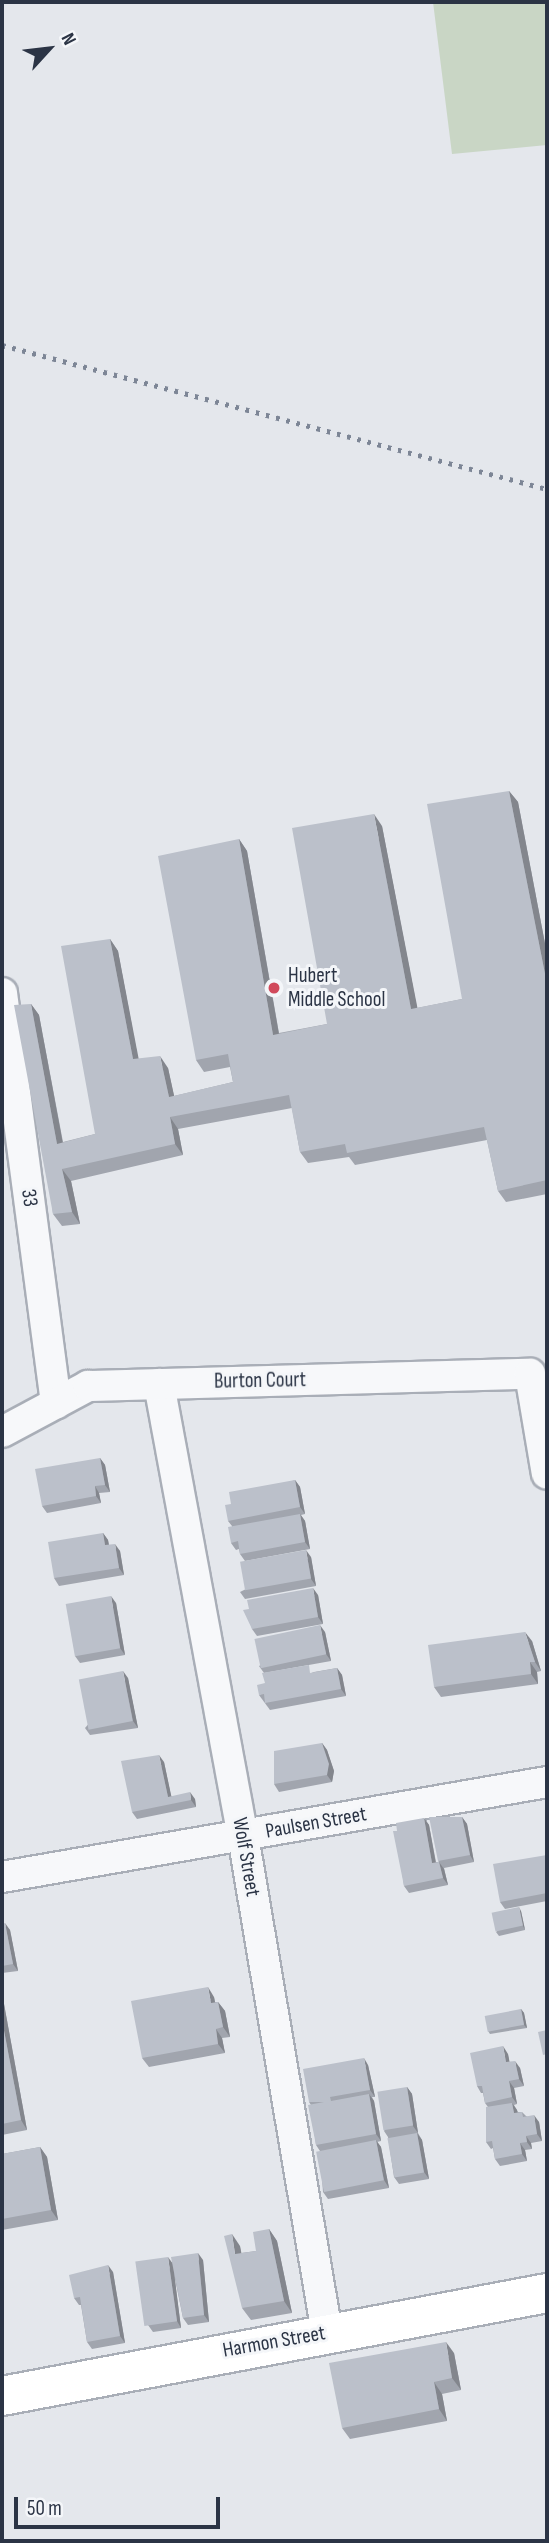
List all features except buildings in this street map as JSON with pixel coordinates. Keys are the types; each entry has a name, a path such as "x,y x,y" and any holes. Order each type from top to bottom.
{"main road":[{"name":"Harmon Street","path":"2,2396 547,2292"}],"street":[{"name":"33","path":"2,993 56,1403"},
{"name":"Burton Court","path":"2,1432 88,1385 530,1374 547,1474"},
{"name":"Wolf Street","path":"159,1384 243,1836 327,2333"},
{"name":"Paulsen Street","path":"2,1877 547,1782"}],"green space":[{"path":"433,2 547,2 547,145 452,154"}],"railway":[{"path":"2,345 547,489"}],"place":[{"name":"Hubert Middle School","path":"274,988"}]}
